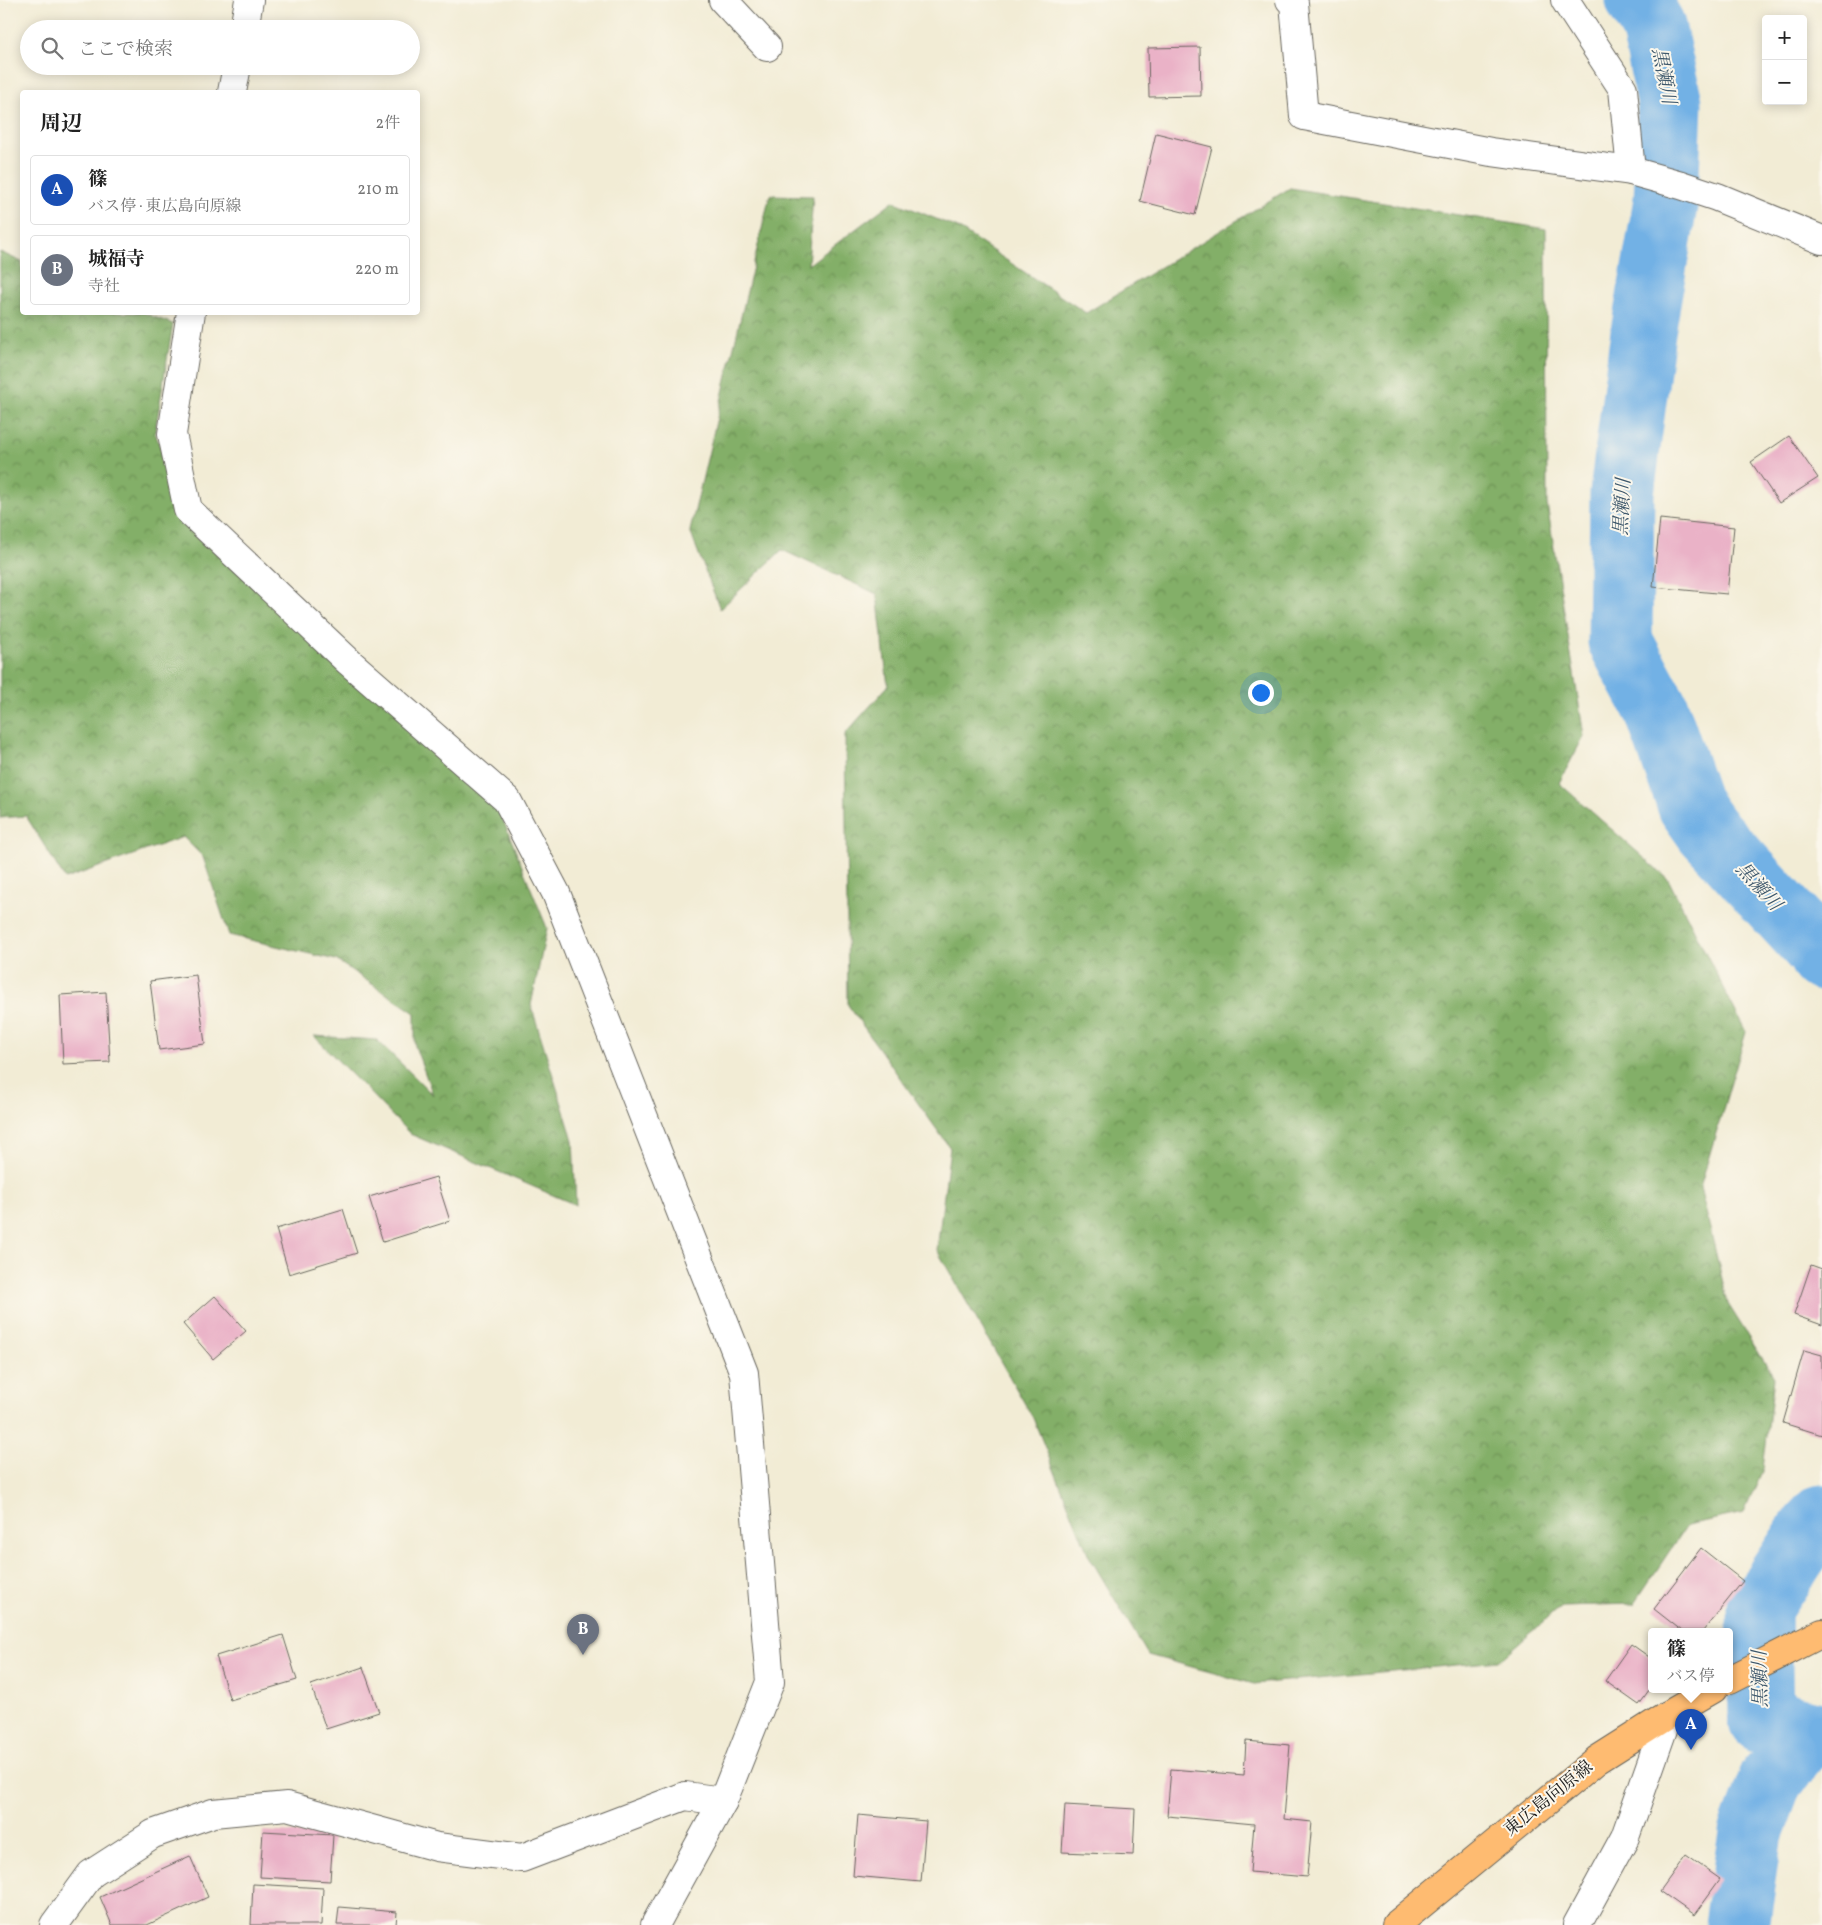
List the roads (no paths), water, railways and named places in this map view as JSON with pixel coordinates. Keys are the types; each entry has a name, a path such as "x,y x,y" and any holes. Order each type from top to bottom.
{"main road":[{"path":"1733,1678 1812,1638"},
{"name":"東広島向原線","path":"1396,1925 1597,1760 1706,1693"}],"street":[{"path":"246,20 249,0"},
{"path":"723,0 766,47"},
{"path":"1290,0 1294,3 1304,116 1491,152 1641,174 1717,197 1822,240"},
{"path":"1565,0 1623,89 1641,174"},
{"path":"232,90 235,75"},
{"path":"191,315 172,434 188,510 349,662 507,800 556,893 744,1373 770,1682 723,1801 655,1925"},
{"path":"1577,1925 1625,1837 1668,1715"},
{"path":"54,1925 91,1874 153,1834 213,1813 287,1806 436,1847 522,1858 685,1796 723,1801"}],"waterway":[{"name":"黒瀬川","path":"1638,0 1653,26 1670,103 1666,200 1643,332 1622,493 1620,641 1656,708 1690,806 1707,830 1818,951 1822,959"},
{"name":"黒瀬川","path":"1737,1925 1751,1833 1771,1779 1810,1732 1761,1720 1759,1608 1811,1529 1822,1517"},
{"path":"1810,1732 1822,1730"}],"place":[{"name":"城福寺","path":"583,1655"},
{"name":"篠","path":"1691,1750"}]}
